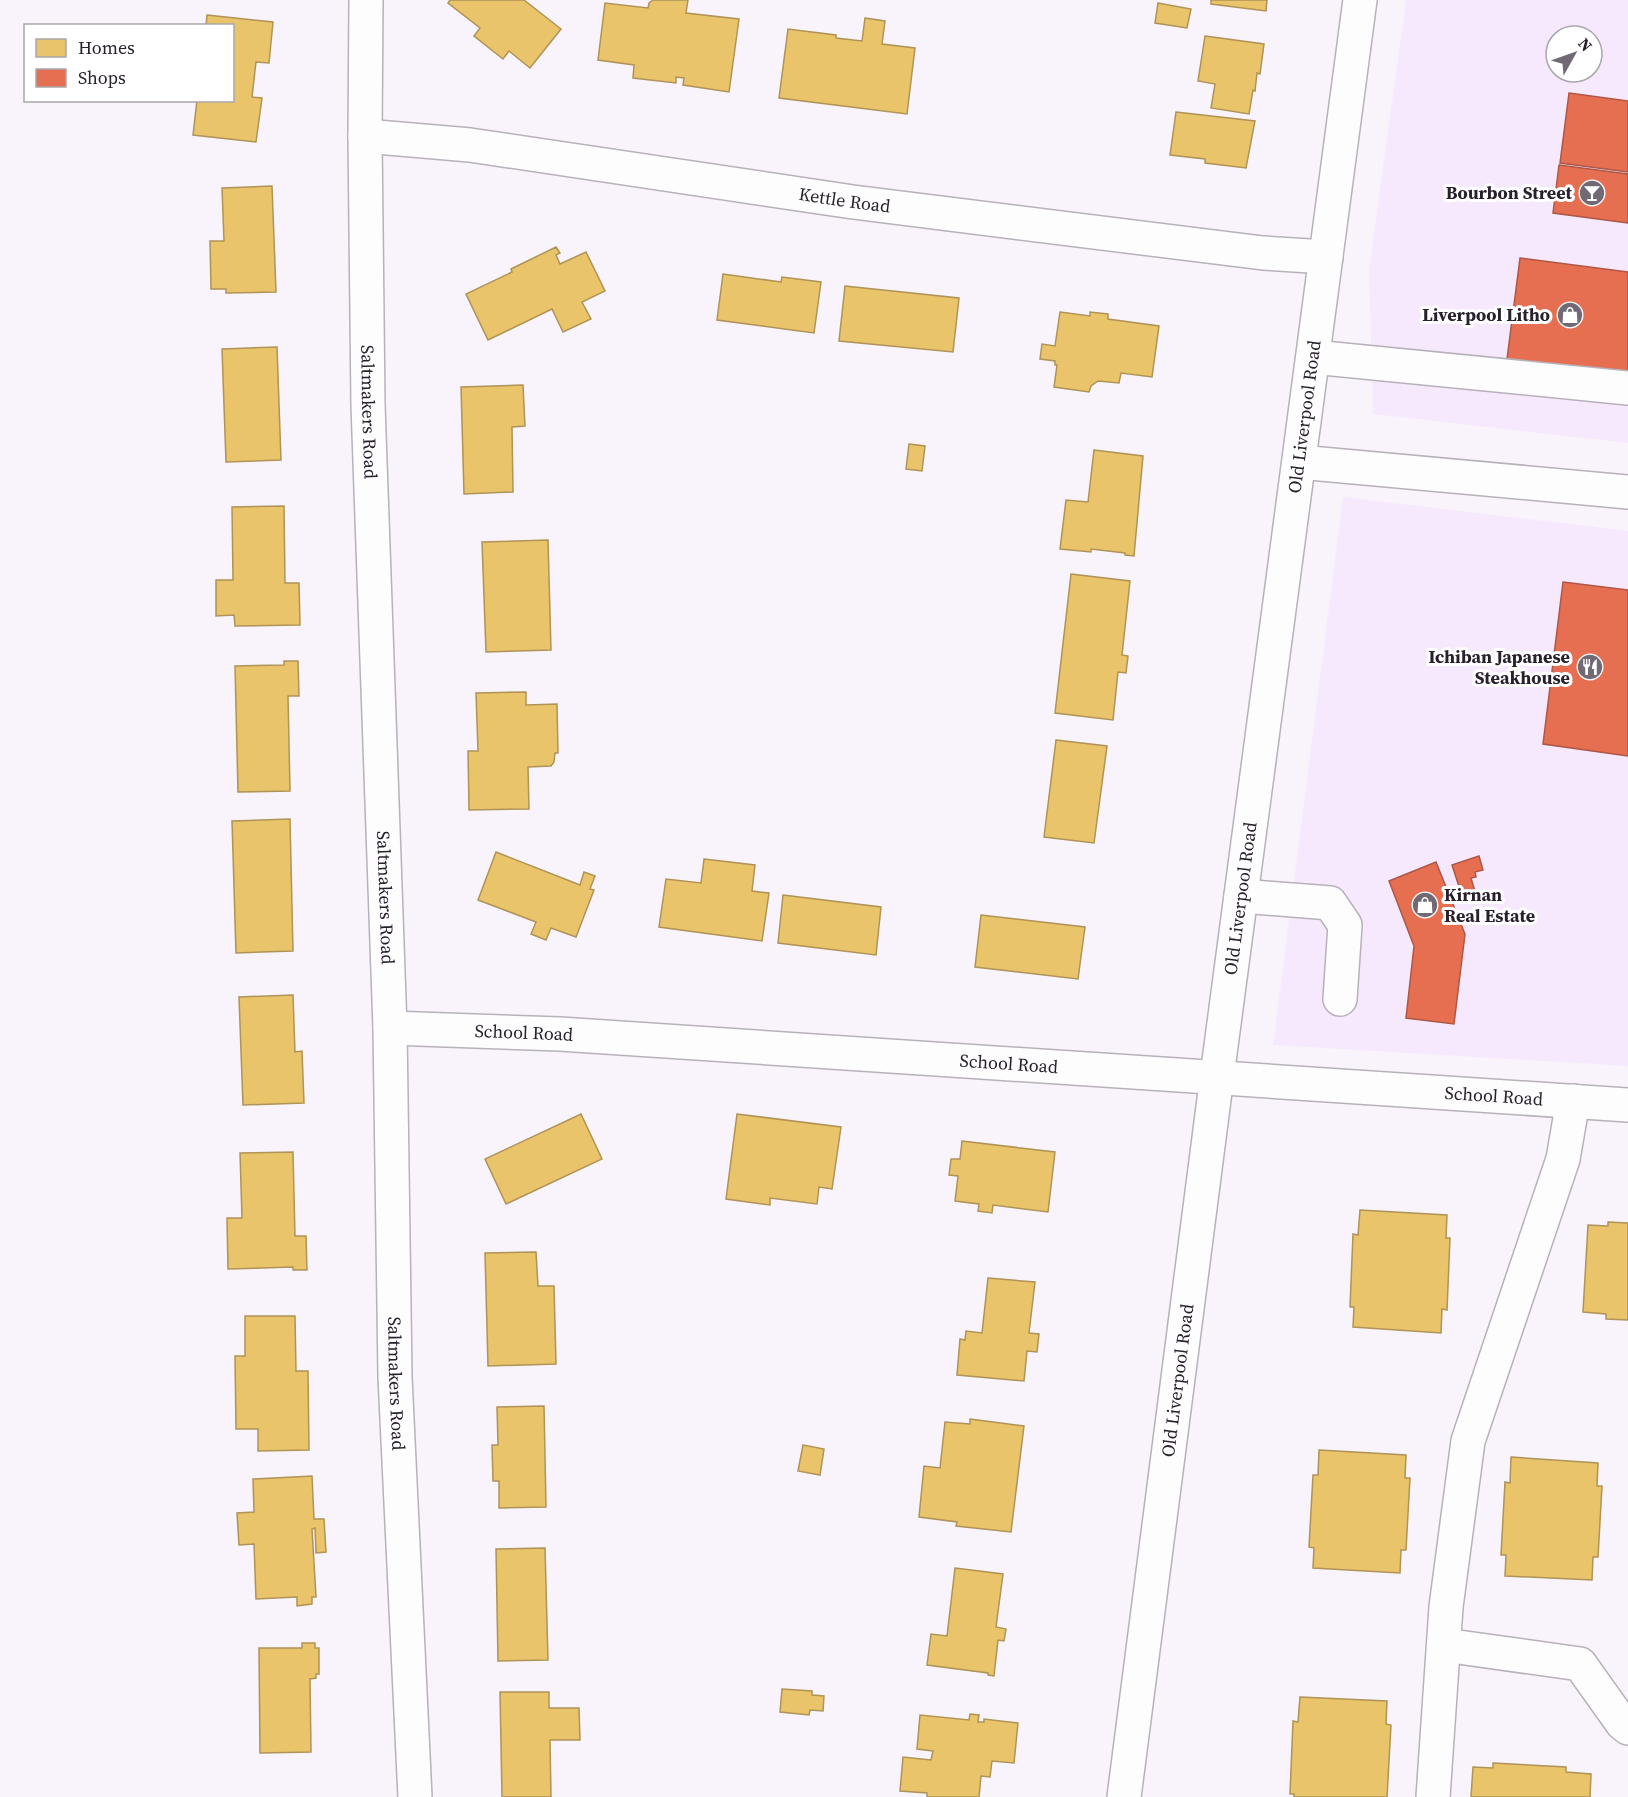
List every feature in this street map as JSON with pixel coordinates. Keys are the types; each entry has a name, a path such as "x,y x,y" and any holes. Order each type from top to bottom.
{"street":[{"name":"Saltmakers Road","path":"366,0 368,405 390,1028 395,1377 415,1797"},
{"name":"Old Liverpool Road","path":"1124,1797 1360,0"},
{"name":"Kettle Road","path":"365,136 470,145 853,202 1263,253 1326,257"},
{"path":"1313,357 1628,388"},
{"path":"1299,462 1628,492"},
{"path":"1241,896 1330,903 1345,925 1340,999"},
{"name":"School Road","path":"390,1028 560,1034 1628,1105"},
{"path":"1433,1797 1446,1607 1468,1441 1563,1159 1573,1101"},
{"path":"1444,1645 1580,1664 1628,1728"}],"shaded area":[{"path":"1406,0 1628,0 1628,443 1373,414 1369,269"},
{"path":"1343,497 1628,531 1628,1066 1273,1045"}],"building: Homes":[{"path":"450,0 524,0 561,29 530,68 509,51 503,59 474,36 480,28 448,3"},
{"path":"653,0 688,0 686,13 739,19 729,92 683,85 684,78 676,77 676,83 633,78 634,65 598,60 605,3 648,8 649,3"},
{"path":"1211,0 1267,0 1266,11 1211,4"},
{"path":"1158,3 1191,9 1187,28 1155,23"},
{"path":"207,15 273,22 269,63 256,62 252,97 262,98 256,142 193,135 197,102 234,102 234,24 206,24"},
{"path":"865,18 885,21 882,44 915,48 907,114 779,98 788,29 862,41"},
{"path":"1205,36 1264,44 1260,74 1257,73 1249,114 1211,108 1215,84 1198,81"},
{"path":"1176,112 1255,121 1246,168 1205,163 1205,159 1170,155"},
{"path":"272,186 276,292 226,293 226,289 211,289 210,241 224,241 222,188"},
{"path":"556,247 560,253 556,255 560,264 586,252 605,291 582,302 591,319 563,332 552,309 488,340 466,294"},
{"path":"723,274 781,282 782,277 821,282 814,333 717,320"},
{"path":"845,286 959,298 953,352 839,341"},
{"path":"1060,312 1090,316 1090,312 1108,314 1108,319 1159,326 1152,377 1121,373 1119,383 1098,381 1091,386 1089,392 1054,387 1057,365 1055,361 1040,359 1042,344 1055,346"},
{"path":"277,347 281,460 226,462 222,349"},
{"path":"523,385 525,426 512,427 513,492 464,494 461,387"},
{"path":"909,444 925,446 922,471 906,469"},
{"path":"1094,450 1143,456 1134,556 1091,549 1091,552 1060,549 1066,500 1088,502"},
{"path":"284,506 285,583 299,583 300,625 235,626 234,615 216,616 216,580 233,580 232,507"},
{"path":"548,540 551,650 486,652 482,542"},
{"path":"1071,574 1130,581 1122,655 1128,656 1126,673 1118,672 1113,720 1055,713"},
{"path":"284,661 298,661 299,696 288,696 290,791 238,792 235,666 284,665"},
{"path":"526,692 526,705 557,704 558,753 555,753 554,762 551,766 528,767 529,809 469,810 468,751 478,751 476,693"},
{"path":"1056,740 1107,746 1094,843 1044,837"},
{"path":"290,819 293,951 236,953 232,821"},
{"path":"496,852 580,885 584,872 595,876 590,889 594,890 576,937 551,928 546,940 531,934 536,922 478,900"},
{"path":"704,859 755,865 752,891 769,893 762,941 659,927 666,879 701,883"},
{"path":"783,895 881,907 876,955 778,943"},
{"path":"981,915 1085,927 1078,979 975,967"},
{"path":"293,995 295,1052 302,1051 304,1103 243,1105 239,997"},
{"path":"581,1114 602,1159 506,1204 485,1159"},
{"path":"737,1114 841,1127 832,1189 819,1187 817,1204 770,1198 770,1205 726,1199"},
{"path":"962,1141 1055,1152 1048,1212 993,1205 992,1213 978,1211 979,1204 955,1201 958,1176 949,1175 951,1159 960,1159"},
{"path":"293,1152 295,1236 306,1236 307,1270 293,1270 293,1267 228,1269 227,1218 242,1218 240,1153"},
{"path":"1360,1210 1447,1215 1446,1238 1450,1238 1447,1310 1442,1309 1441,1333 1353,1327 1354,1307 1350,1307 1353,1234 1358,1235"},
{"path":"1608,1222 1628,1223 1628,1320 1606,1319 1606,1314 1583,1312 1588,1225 1608,1226"},
{"path":"536,1252 538,1286 554,1286 556,1364 488,1366 485,1253"},
{"path":"988,1278 1035,1282 1029,1333 1039,1334 1037,1352 1027,1351 1024,1381 957,1375 960,1339 965,1340 966,1331 982,1333"},
{"path":"245,1316 295,1316 296,1371 308,1371 309,1450 258,1451 258,1429 236,1429 235,1356 245,1356"},
{"path":"544,1406 546,1507 499,1508 499,1481 493,1481 492,1445 498,1445 497,1407"},
{"path":"970,1419 1024,1426 1011,1532 956,1526 957,1522 919,1517 924,1466 940,1468 945,1422 970,1424"},
{"path":"803,1445 824,1449 820,1475 798,1471"},
{"path":"1319,1450 1406,1455 1405,1478 1410,1478 1406,1550 1401,1550 1400,1573 1313,1568 1314,1548 1309,1547 1313,1475 1318,1475"},
{"path":"1511,1457 1598,1463 1597,1486 1602,1486 1598,1557 1593,1557 1592,1580 1505,1576 1506,1555 1501,1555 1505,1482 1510,1483"},
{"path":"312,1476 314,1519 324,1519 326,1552 316,1553 315,1528 312,1529 316,1597 312,1597 312,1604 297,1606 297,1597 256,1599 254,1544 239,1545 237,1513 254,1512 253,1479"},
{"path":"545,1548 548,1660 498,1661 496,1549"},
{"path":"955,1568 1003,1574 996,1627 1006,1629 1004,1641 998,1640 994,1676 988,1673 927,1665 931,1634 947,1636"},
{"path":"302,1643 315,1643 315,1648 319,1648 319,1674 316,1674 316,1678 310,1679 311,1752 260,1753 259,1648 302,1648"},
{"path":"782,1689 812,1691 812,1695 824,1696 823,1711 810,1710 809,1715 780,1712"},
{"path":"500,1692 549,1692 549,1708 579,1708 580,1740 550,1740 551,1797 502,1797"},
{"path":"1300,1697 1387,1701 1386,1724 1391,1725 1387,1797 1294,1797 1294,1794 1290,1794 1293,1721 1298,1722"},
{"path":"970,1714 979,1715 978,1722 984,1722 984,1719 1018,1723 1014,1763 992,1761 990,1777 981,1776 979,1797 927,1797 927,1793 900,1791 903,1757 931,1760 933,1751 917,1749 920,1715 969,1720"},
{"path":"1493,1763 1566,1767 1566,1772 1591,1774 1590,1797 1471,1797 1473,1767 1493,1768"}],"building: Shops":[{"path":"1569,93 1628,101 1628,172 1560,163"},
{"name":"Bourbon Street","path":"1559,165 1628,174 1628,223 1553,213"},
{"name":"Liverpool Litho","path":"1520,258 1628,272 1628,375 1507,359"},
{"name":"Ichiban Japanese Steakhouse","path":"1563,582 1628,590 1628,756 1543,744"},
{"path":"1479,856 1483,870 1475,872 1476,877 1471,878 1476,895 1463,899 1452,865"},
{"path":"1436,862 1465,934 1454,1024 1406,1018 1414,946 1389,881"}],"place":[{"name":"Bourbon Street","path":"1592,193"},
{"name":"Liverpool Litho","path":"1570,315"},
{"name":"Ichiban Japanese Steakhouse","path":"1590,667"},
{"name":"Kirnan Real Estate","path":"1425,905"}]}
